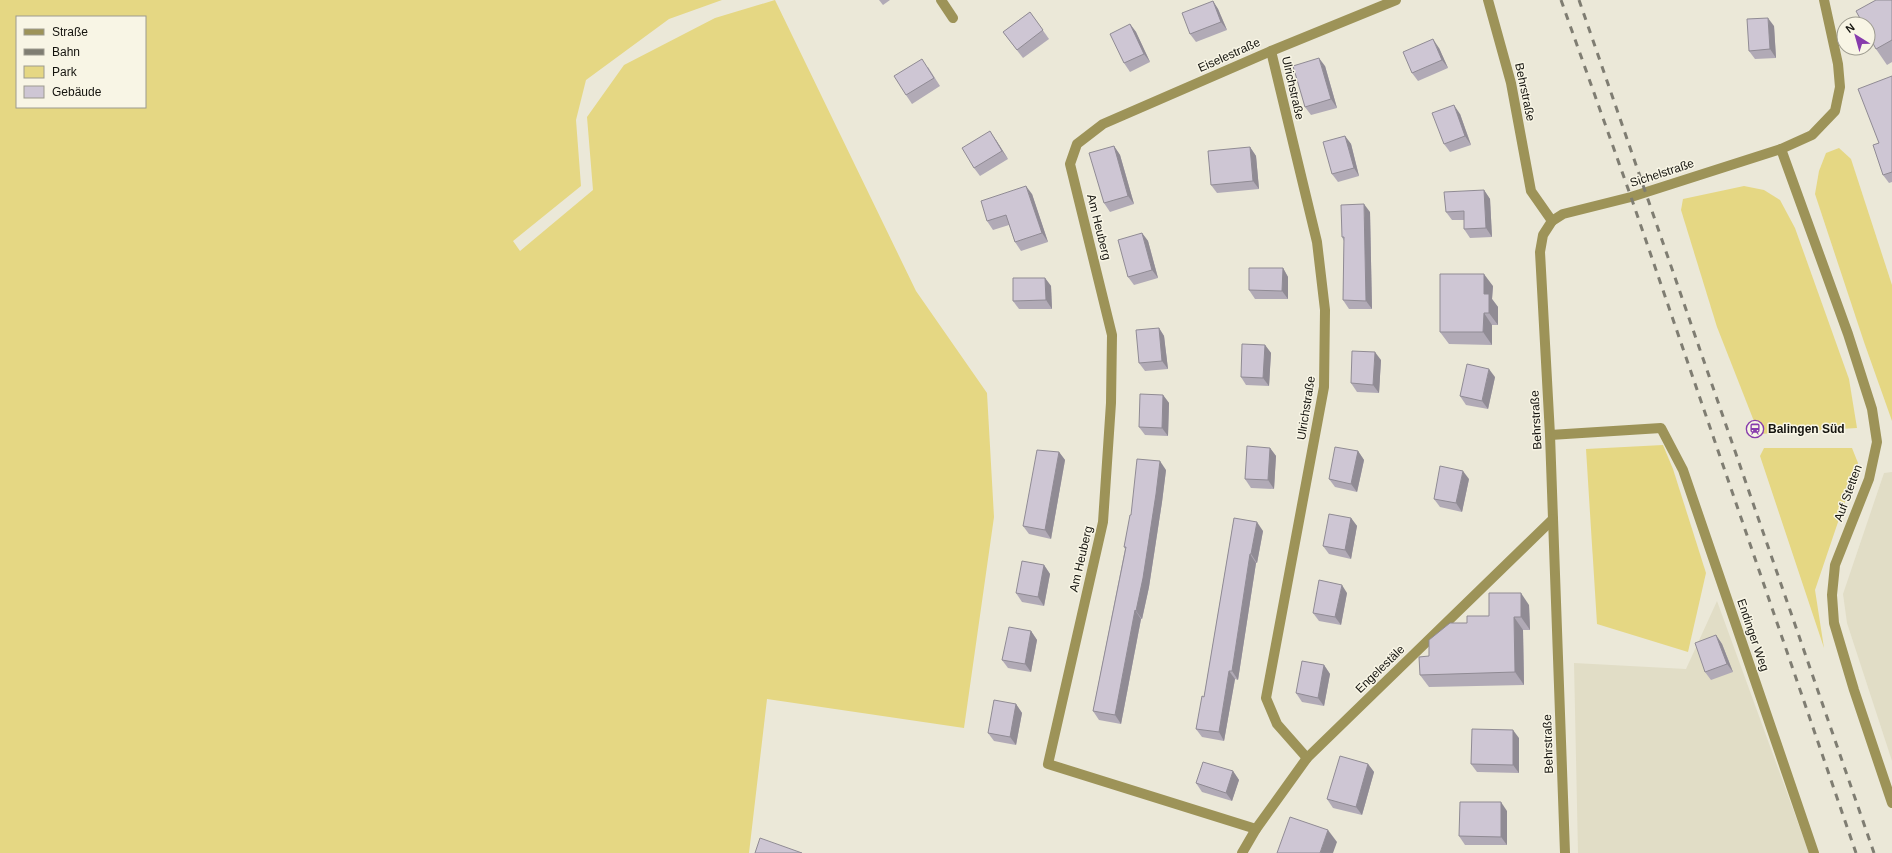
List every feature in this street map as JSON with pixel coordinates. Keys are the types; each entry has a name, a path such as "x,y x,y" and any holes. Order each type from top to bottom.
{"street":[{"path":"941,0 953,18"},
{"name":"Eiselestraße","path":"1077,144 1103,124 1271,51 1396,0"},
{"name":"Behrstraße","path":"1488,0 1511,83 1531,191 1552,221 1543,235 1540,252 1550,435 1565,853"},
{"name":"Sichelstraße","path":"1552,221 1563,214 1631,197 1781,149 1812,135 1835,111 1840,87 1838,64 1824,0"},
{"name":"Ulrichstraße","path":"1271,51 1317,242 1325,310 1324,387 1266,698 1277,724 1307,758"},
{"name":"Am Heuberg","path":"1077,144 1070,164 1112,335 1111,403 1103,522 1048,764 1256,829"},
{"name":"Auf Stetten","path":"1781,149 1848,334 1872,409 1877,442 1869,480 1835,565 1832,595 1834,623 1854,690 1892,803"},
{"name":"Endinger Weg","path":"1550,435 1661,428 1683,470 1814,853"},
{"name":"Engelestäle","path":"1242,853 1256,829 1307,758 1553,519"}],"shaded area":[{"path":"1892,472 1892,761 1847,623 1843,594 1884,473"},
{"path":"1717,601 1809,853 1578,853 1574,663 1686,669"}],"green space":[{"path":"0,0 722,0 669,19 586,80 576,120 581,186 513,241 520,251 593,190 587,117 624,65 715,18 775,0 916,291 987,393 994,517 964,728 767,699 749,853 0,853"},
{"path":"1839,148 1851,159 1892,285 1892,421 1815,194 1819,171 1826,153"},
{"path":"1744,186 1764,190 1780,200 1795,228 1849,379 1857,428 1759,434 1717,327 1681,210 1683,199"},
{"path":"1663,445 1673,469 1706,573 1688,652 1597,624 1586,449"},
{"path":"1764,448 1852,448 1858,463 1815,590 1824,648 1760,456"}],"building":[{"path":"1876,0 1892,0 1892,40 1876,49 1876,16 1859,16 1856,11"},
{"path":"1213,1 1221,22 1190,34 1182,13"},
{"path":"1030,12 1043,30 1017,50 1003,32"},
{"path":"1768,18 1770,49 1749,51 1747,19"},
{"path":"1130,24 1144,54 1124,63 1110,34"},
{"path":"1433,39 1442,60 1412,73 1403,52"},
{"path":"1319,58 1331,99 1305,107 1293,66"},
{"path":"922,59 934,78 906,95 894,76"},
{"path":"1892,76 1892,172 1883,175 1873,145 1879,143 1858,89"},
{"path":"1454,105 1465,136 1444,144 1432,113"},
{"path":"990,131 1002,151 974,168 962,148"},
{"path":"1345,136 1354,168 1332,174 1323,142"},
{"path":"1114,146 1128,196 1104,203 1089,153"},
{"path":"1250,147 1253,181 1211,185 1208,151"},
{"path":"1026,186 1042,233 1015,242 1006,215 987,221 981,201"},
{"path":"1484,190 1486,228 1464,229 1464,211 1446,212 1444,192"},
{"path":"1364,204 1366,301 1343,300 1344,237 1342,237 1341,205"},
{"path":"1142,233 1152,270 1128,277 1118,240"},
{"path":"1249,268 1283,268 1282,291 1249,290"},
{"path":"1440,274 1484,274 1484,294 1489,294 1489,313 1484,313 1483,332 1440,332"},
{"path":"1013,278 1045,278 1046,300 1013,301"},
{"path":"1159,328 1162,361 1139,363 1136,330"},
{"path":"1242,344 1265,345 1263,378 1241,377"},
{"path":"1352,351 1375,352 1373,385 1351,383"},
{"path":"1467,364 1489,369 1482,401 1460,396"},
{"path":"1140,394 1163,395 1162,428 1139,427"},
{"path":"1247,446 1270,448 1268,480 1245,479"},
{"path":"1335,447 1358,451 1351,484 1329,479"},
{"path":"1037,450 1059,452 1045,530 1023,526"},
{"path":"1137,459 1160,461 1143,578 1136,611 1135,610 1115,715 1093,711 1126,547 1124,547 1131,515"},
{"path":"1440,466 1463,471 1456,503 1434,499"},
{"path":"1329,514 1351,518 1345,550 1323,546"},
{"path":"1234,518 1257,522 1250,554 1232,671 1229,671 1219,732 1196,729 1202,696 1204,697"},
{"path":"1022,561 1044,565 1038,597 1016,593"},
{"path":"1319,580 1342,585 1335,617 1313,613"},
{"path":"1489,593 1521,593 1521,617 1514,617 1515,672 1420,675 1419,657 1429,656 1429,640 1450,623 1467,623 1467,616 1489,616"},
{"path":"1009,627 1031,631 1025,664 1002,660"},
{"path":"1716,635 1727,664 1705,672 1695,643"},
{"path":"1302,661 1324,665 1318,698 1296,693"},
{"path":"994,700 1016,704 1010,737 988,733"},
{"path":"1472,729 1513,730 1513,765 1471,764"},
{"path":"1340,756 1368,764 1356,807 1327,799"},
{"path":"1203,762 1233,771 1226,793 1196,783"},
{"path":"1460,802 1501,802 1501,837 1459,836"},
{"path":"1290,817 1328,830 1320,853 1277,853"},
{"path":"760,838 802,853 755,853"}],"railway":[{"path":"1561,0 1631,197 1856,853"},
{"path":"1579,0 1874,853"}],"place":[{"name":"Balingen Süd","path":"1755,429"}]}
